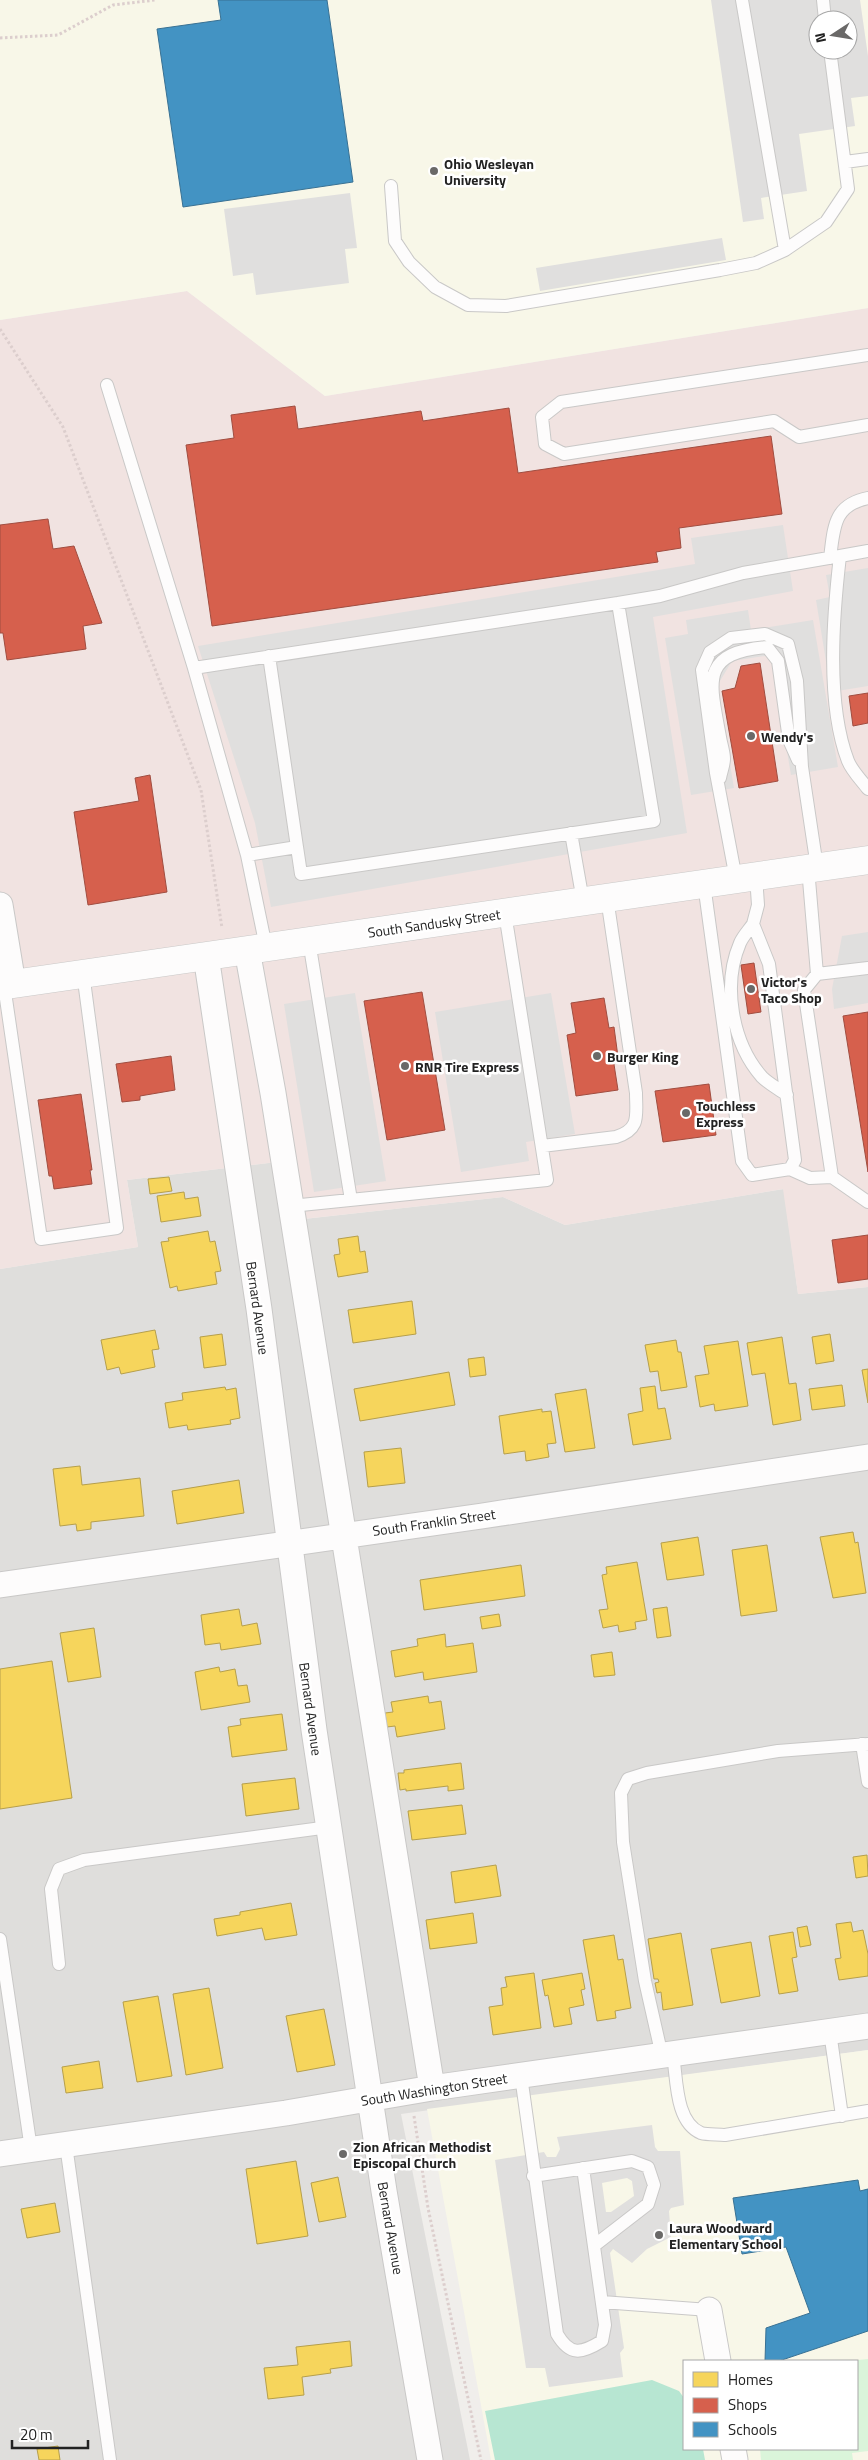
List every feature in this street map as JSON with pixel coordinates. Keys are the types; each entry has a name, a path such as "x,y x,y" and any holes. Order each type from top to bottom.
{"street":[{"name":"South Sandusky Street","path":"6,985 868,860"},
{"path":"0,905 6,985"},
{"path":"257,949 291,1206 432,2088"},
{"name":"Bernard Avenue","path":"206,956 259,1309 288,1542 328,1827 384,2190 430,2460"},
{"name":"South Franklin Street","path":"0,1585 288,1542 482,1516 868,1457"},
{"name":"South Washington Street","path":"0,2154 432,2088 668,2056 868,2026"},
{"path":"709,2310 718,2360"}],"lane":[{"path":"742,0 785,250"},
{"path":"391,186 395,240 409,262 435,287 468,305 506,306 720,270 756,262 785,250 826,222 848,189 831,60"},
{"path":"845,162 868,159"},
{"path":"868,355 561,402 542,417 545,444 564,454 774,421 799,437 868,425"},
{"path":"107,385 194,668 247,855 257,949"},
{"path":"868,498 853,501 836,520 834,606 836,711 849,762 868,789"},
{"path":"194,668 618,604 660,596 742,573 868,551"},
{"path":"269,656 301,874 654,821 618,604"},
{"path":"787,1095 763,1078 741,1047 732,1006 731,976 733,968 740,942 754,924 758,905 746,878 718,783 702,670 710,652 731,638 765,634 788,644 797,681 802,767 813,868 817,974 804,990 832,1177"},
{"path":"718,783 724,760 712,693 714,674 725,656 746,649 767,647 778,661 789,740 802,767"},
{"path":"542,1146 616,1137 627,1133 636,1120 636,1093 595,900 572,833"},
{"path":"247,855 297,847"},
{"path":"704,884 742,1160 752,1174 790,1169 810,1178 832,1177 868,1202"},
{"path":"291,1206 547,1180 505,912"},
{"path":"754,924 769,964 795,1160 790,1169"},
{"path":"309,941 351,1200"},
{"path":"817,974 868,968"},
{"path":"6,985 15,1062 41,1239 117,1228 83,973"},
{"path":"868,1782 865,1744 778,1751 648,1773 628,1779 621,1793 623,1842 645,1982 668,2056 681,2108 689,2126 703,2133 725,2135 868,2111"},
{"path":"59,1964 52,1889 59,1869 84,1860 328,1827"},
{"path":"0,1939 31,2149"},
{"path":"830,2032 842,2116"},
{"path":"521,2076 557,2334 564,2346 575,2351 588,2350 602,2341 605,2325 583,2168"},
{"path":"66,2145 110,2460"},
{"path":"534,2176 632,2162 648,2167 654,2185 648,2204 595,2245"},
{"path":"602,2302 709,2310"}],"path":[{"path":"0,38 58,35 113,5 155,0"},
{"path":"0,329 63,427"}],"shaded area":[{"name":"Ohio Wesleyan University","path":"0,0 868,0 868,308 325,396 187,291 0,320"},
{"path":"711,0 860,0 868,56 868,96 851,98 855,126 799,134 807,191 761,198 764,219 743,222"},
{"path":"350,193 357,248 345,249 349,283 256,295 253,273 233,276 224,209"},
{"path":"722,238 726,260 540,291 536,268"},
{"path":"187,291 325,396 868,308 868,1287 798,1294 783,1189 565,1225 503,1197 303,1219 294,1160 127,1180 138,1247 0,1269 0,320"},
{"path":"783,525 793,591 653,617 687,833 271,907 255,823 198,646 695,564 691,538"},
{"path":"868,568 868,686 831,692 816,600 830,597 826,575"},
{"path":"748,610 751,630 813,620 838,767 791,775 771,655 732,661 717,686 734,788 691,795 665,638 688,634 686,620"},
{"path":"868,932 868,1003 834,1009 832,989 842,936"},
{"path":"355,993 386,1181 314,1192 284,1004"},
{"path":"551,993 575,1134 526,1142 529,1161 461,1172 435,1012"},
{"path":"294,1160 304,1219 503,1197 565,1225 784,1189 798,1294 868,1287 868,2050 401,2114 470,2460 0,2460 0,1269 138,1247 127,1180"},
{"name":"Laura Woodward Elementary School","path":"868,2050 868,2460 491,2460 427,2109"},
{"path":"652,2125 655,2147 658,2151 680,2151 684,2205 671,2208 669,2211 671,2237 647,2249 632,2263 613,2249 610,2253 624,2348 620,2353 623,2377 549,2387 545,2368 526,2368 495,2160 544,2152 547,2157 556,2157 560,2149 557,2137","holes":["627,2178 632,2181 634,2196 611,2212 606,2212 602,2183"]}],"green space":[{"path":"868,2359 868,2451 852,2453 853,2460 761,2460 760,2450 858,2450 858,2360"},
{"path":"652,2380 679,2391 683,2397 683,2450 703,2450 705,2460 495,2460 485,2411"}],"building: Homes":[{"path":"169,1177 172,1191 150,1194 148,1179"},
{"path":"184,1192 185,1199 198,1197 201,1216 161,1222 157,1196"},
{"path":"208,1231 210,1242 215,1241 221,1271 215,1272 217,1284 178,1291 177,1286 170,1288 161,1242 169,1241 168,1238"},
{"path":"358,1236 360,1252 365,1251 368,1272 338,1277 334,1255 340,1254 338,1239"},
{"path":"412,1301 416,1334 353,1343 348,1310"},
{"path":"155,1330 159,1349 152,1350 155,1367 121,1374 119,1367 107,1370 101,1340"},
{"path":"222,1334 226,1365 204,1368 200,1337"},
{"path":"830,1334 834,1361 816,1364 812,1337"},
{"path":"782,1337 789,1384 796,1383 801,1420 773,1425 765,1373 752,1375 747,1343"},
{"path":"676,1340 678,1352 681,1352 687,1387 661,1391 658,1371 650,1372 645,1345"},
{"path":"738,1341 748,1406 715,1411 714,1404 700,1407 695,1376 709,1374 704,1346"},
{"path":"484,1357 486,1375 470,1377 468,1359"},
{"path":"868,1369 868,1403 862,1370"},
{"path":"449,1372 455,1405 360,1421 354,1389"},
{"path":"842,1385 845,1406 812,1410 809,1389"},
{"path":"655,1386 658,1409 665,1408 671,1439 633,1445 628,1414 643,1411 640,1388"},
{"path":"225,1387 226,1390 236,1388 240,1418 230,1420 231,1424 188,1430 187,1425 169,1428 165,1403 183,1400 182,1393"},
{"path":"586,1389 595,1448 565,1452 555,1394"},
{"path":"542,1409 542,1412 551,1411 556,1443 547,1444 549,1457 526,1461 525,1451 504,1454 499,1416"},
{"path":"401,1448 405,1483 368,1487 364,1452"},
{"path":"80,1466 82,1485 140,1478 144,1516 91,1522 91,1529 77,1531 76,1524 60,1526 53,1469"},
{"path":"239,1480 244,1513 177,1524 172,1491"},
{"path":"853,1532 855,1543 858,1542 866,1593 833,1598 820,1537"},
{"path":"698,1537 704,1575 667,1580 661,1543"},
{"path":"767,1545 777,1611 741,1616 732,1550"},
{"path":"637,1562 647,1620 635,1622 636,1629 619,1632 618,1625 603,1628 599,1610 608,1609 602,1575 607,1574 606,1567"},
{"path":"521,1565 525,1596 424,1610 420,1580"},
{"path":"667,1607 671,1636 657,1638 653,1609"},
{"path":"239,1609 242,1626 257,1623 261,1644 221,1650 220,1643 205,1645 201,1615"},
{"path":"499,1614 501,1626 482,1629 480,1617"},
{"path":"94,1628 101,1677 68,1682 60,1633"},
{"path":"445,1634 446,1647 473,1643 477,1672 424,1680 423,1672 395,1677 391,1651 418,1646 417,1639"},
{"path":"612,1652 615,1675 594,1677 591,1655"},
{"path":"52,1661 72,1798 0,1809 0,1669"},
{"path":"219,1667 220,1672 235,1669 238,1686 247,1685 250,1702 201,1710 195,1672"},
{"path":"428,1696 429,1703 441,1701 445,1729 397,1737 395,1726 387,1727 385,1713 393,1712 391,1702"},
{"path":"282,1714 287,1750 232,1757 228,1727 241,1725 240,1719"},
{"path":"461,1763 464,1789 448,1791 448,1786 400,1790 398,1773 404,1773 404,1770"},
{"path":"295,1778 299,1809 246,1816 242,1784"},
{"path":"462,1805 466,1834 412,1840 408,1811"},
{"path":"867,1855 868,1876 856,1878 853,1857"},
{"path":"496,1865 501,1896 455,1903 451,1872"},
{"path":"291,1903 297,1935 265,1940 262,1928 217,1936 214,1919 240,1915 240,1912"},
{"path":"473,1913 477,1943 430,1949 426,1920"},
{"path":"851,1922 853,1932 863,1930 868,1954 868,1976 839,1980 835,1959 841,1958 836,1924"},
{"path":"807,1926 811,1945 800,1947 797,1928"},
{"path":"793,1932 797,1957 792,1958 798,1991 779,1994 769,1936"},
{"path":"681,1933 693,2005 663,2010 661,1992 657,1993 655,1983 659,1982 658,1979 654,1979 648,1939"},
{"path":"614,1935 618,1960 623,1959 631,2008 615,2011 616,2018 597,2021 583,1940"},
{"path":"751,1942 760,1996 721,2003 711,1949"},
{"path":"534,1973 541,2028 493,2035 489,2007 503,2005 501,1988 507,1987 505,1977"},
{"path":"582,1973 585,1989 581,1990 584,2005 569,2008 572,2024 554,2027 548,1995 545,1996 542,1980"},
{"path":"209,1988 223,2068 186,2075 173,1994"},
{"path":"158,1996 172,2076 137,2082 123,2002"},
{"path":"324,2009 335,2065 297,2072 286,2016"},
{"path":"99,2061 103,2088 66,2093 62,2067"},
{"path":"296,2161 308,2236 257,2244 246,2169"},
{"path":"338,2177 346,2217 319,2222 311,2183"},
{"path":"55,2203 60,2232 27,2238 21,2209"},
{"path":"350,2341 352,2366 330,2369 331,2373 302,2377 304,2395 268,2399 264,2368 298,2365 296,2347"},
{"path":"58,2446 60,2460 39,2460 37,2449"}],"building: Shops":[{"path":"295,406 298,429 421,411 423,421 509,408 518,473 771,436 782,514 679,528 681,548 656,552 658,562 212,626 186,445 234,438 231,415"},
{"path":"48,519 53,549 74,546 102,623 83,626 86,649 7,660 3,633 0,633 0,525"},
{"name":"Wendy's","path":"760,663 778,781 739,788 722,691 735,688 741,666"},
{"path":"868,693 868,723 853,726 849,696"},
{"path":"150,775 167,892 88,905 74,812 139,801 135,778"},
{"name":"Victor's Taco Shop","path":"754,963 761,1012 748,1014 741,965"},
{"name":"RNR Tire Express","path":"422,992 445,1130 387,1140 364,1001"},
{"path":"604,998 609,1028 614,1027 618,1057 613,1058 618,1090 576,1096 567,1035 576,1033 571,1003"},
{"path":"868,1012 868,1172 843,1016"},
{"path":"171,1056 175,1090 140,1096 140,1100 122,1102 116,1064"},
{"name":"Touchless Express","path":"709,1084 716,1135 663,1142 655,1091"},
{"path":"81,1094 92,1170 90,1170 92,1184 54,1189 52,1176 49,1176 38,1100"},
{"path":"868,1235 868,1279 838,1283 832,1240"}],"building: Schools":[{"path":"218,0 327,0 353,182 183,207 157,29 221,20"},
{"path":"858,2180 860,2191 868,2189 868,2331 782,2360 765,2360 766,2328 810,2313 786,2247 742,2254 733,2198"}],"place":[{"name":"Ohio Wesleyan University","path":"434,171"},
{"name":"Wendy's","path":"751,736"},
{"name":"Victor's Taco Shop","path":"751,989"},
{"name":"Burger King","path":"597,1056"},
{"name":"RNR Tire Express","path":"405,1066"},
{"name":"Touchless Express","path":"686,1113"},
{"name":"Zion African Methodist Episcopal Church","path":"343,2154"},
{"name":"Laura Woodward Elementary School","path":"659,2235"}]}
